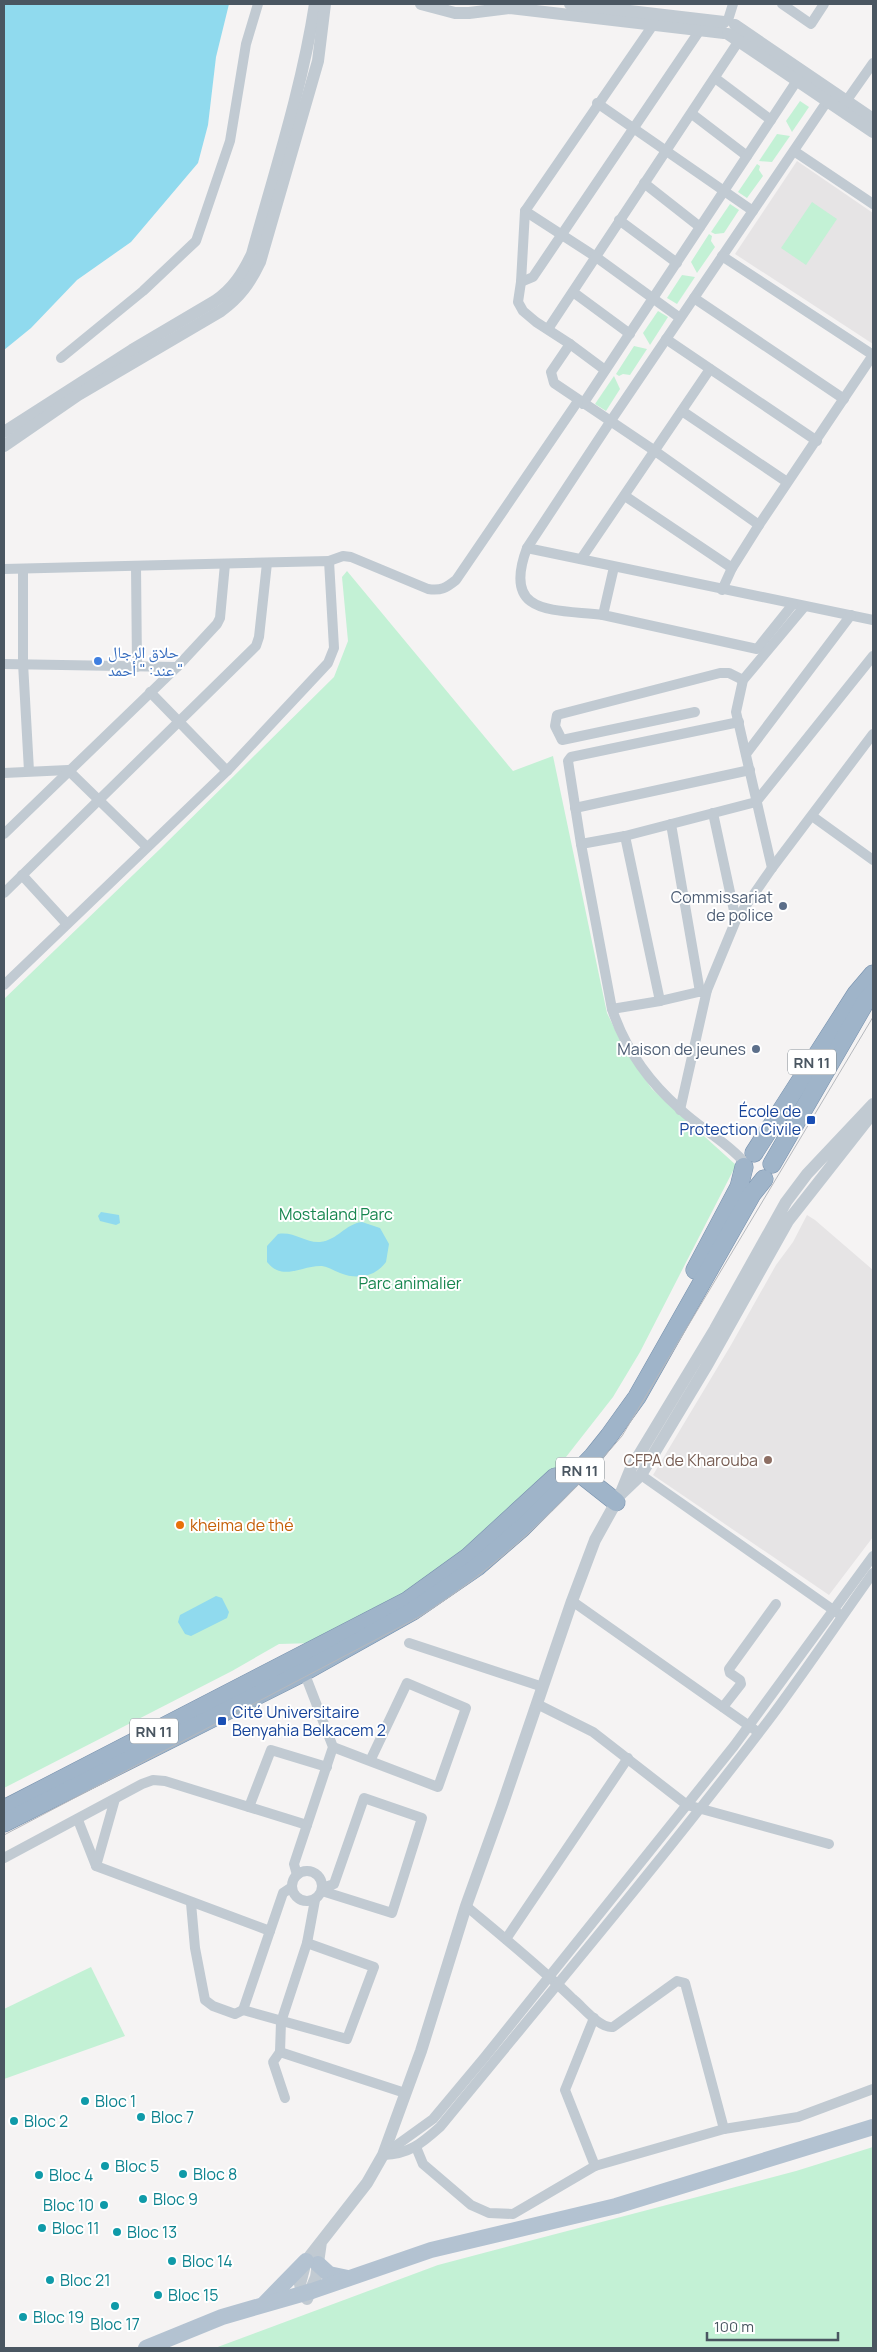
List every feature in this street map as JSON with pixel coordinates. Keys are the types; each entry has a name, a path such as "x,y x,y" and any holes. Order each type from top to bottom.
{"highway":[{"name":"RN 11","path":"4,1809 407,1601 468,1557 512,1519 600,1431 627,1392 672,1314 739,1187 748,1160 856,994 873,974"},
{"name":"RN 11","path":"4,1823 304,1672 413,1611 477,1567 522,1528 593,1456 637,1397 752,1194 768,1172 861,1010 873,993"},
{"path":"767,1156 768,1172 751,1178 748,1160 767,1156"},
{"path":"578,1472 618,1499"}],"main road":[{"path":"162,2348 431,2250 616,2206 873,2127"},
{"path":"146,2348 222,2318 264,2304 307,2295 403,2266 459,2243"},
{"path":"264,2304 312,2263 336,2277 350,2278"}],"street":[{"path":"61,358 143,291 196,241 230,141 246,44 258,4"},
{"path":"4,432 132,350 225,295 240,277 252,254 295,98 310,36 315,4"},
{"path":"4,446 78,395 221,311 240,296 246,288 260,262 318,61 325,4"},
{"path":"421,4 455,12 469,13 510,8 700,30 732,29"},
{"path":"570,4 732,29 800,75 847,100 873,119"},
{"path":"548,329 715,78 732,29 733,4"},
{"path":"782,4 811,24 824,4"},
{"path":"605,370 523,311 518,302 525,211 653,24"},
{"path":"521,282 533,277 563,235 700,30"},
{"path":"847,100 873,63"},
{"path":"800,75 828,100 873,132"},
{"path":"4,570 330,561 343,556 351,557 428,589 439,590 446,588 456,580 580,402 630,334 800,75"},
{"path":"715,78 772,120"},
{"path":"792,604 757,649 603,614 539,607 523,596 521,575 522,562 527,548 828,100"},
{"path":"598,103 753,211"},
{"path":"692,114 748,156"},
{"path":"794,151 873,204"},
{"path":"644,183 700,227"},
{"path":"525,211 596,257 680,318"},
{"path":"619,220 676,263"},
{"path":"722,256 873,355 759,525 732,568 722,590"},
{"path":"573,292 630,334"},
{"path":"694,298 844,399"},
{"path":"666,339 817,441"},
{"path":"570,344 551,372 551,378 554,383 655,451 759,525"},
{"path":"582,559 710,369"},
{"path":"682,411 787,482"},
{"path":"625,496 732,568"},
{"path":"527,548 873,620"},
{"path":"4,985 66,923 227,771 328,663 333,655 330,561"},
{"path":"4,893 256,646 259,637 267,563"},
{"path":"4,834 68,770 177,667 217,624 220,618 226,564"},
{"path":"136,566 137,667"},
{"path":"603,614 614,567"},
{"path":"23,569 23,664 30,771"},
{"path":"772,868 736,712 743,680 804,607"},
{"path":"746,754 851,615"},
{"path":"581,844 625,836 756,802 873,656"},
{"path":"4,664 177,667"},
{"path":"695,712 562,740 555,726 557,715 720,673 729,673 743,680"},
{"path":"150,692 227,771"},
{"path":"739,722 571,757 568,761 581,844 612,1009 622,1034 637,1061 680,1110 748,1160"},
{"path":"680,1110 703,991 736,920 772,868 873,734"},
{"path":"4,773 68,770 147,847"},
{"path":"575,808 750,770"},
{"path":"713,814 736,920"},
{"path":"812,816 873,860"},
{"path":"671,824 703,991"},
{"path":"625,836 660,1001"},
{"path":"22,875 66,923"},
{"path":"612,1009 703,991"},
{"path":"307,2295 312,2263 321,2242 367,2183 383,2155 421,2051 466,1906 594,1540 618,1499 631,1468 715,1329 786,1202 807,1174 873,1104"},
{"path":"618,1499 641,1475 706,1367 788,1221 873,1113"},
{"path":"641,1475 838,1613"},
{"path":"383,2155 433,2119 700,1807 759,1733 873,1556"},
{"path":"383,2155 402,2154 416,2147 440,2127 688,1804 838,1613 873,1573"},
{"path":"572,1601 759,1733"},
{"path":"723,1708 741,1684 740,1680 729,1669 776,1604"},
{"path":"409,1643 542,1687"},
{"path":"297,1875 294,1864 333,1748 304,1672"},
{"path":"333,1748 438,1787 466,1708 407,1683 370,1761"},
{"path":"537,1704 593,1732 688,1804 829,1844"},
{"path":"249,1807 271,1750 327,1767"},
{"path":"506,1940 628,1758"},
{"path":"4,1858 142,1784 153,1780 162,1780 307,1825"},
{"path":"285,2098 273,2062 280,2052 281,2022 307,1943 315,1900 322,1889 334,1884 364,1798 422,1818 392,1913 322,1889"},
{"path":"96,1866 115,1799"},
{"path":"78,1820 96,1866 270,1932"},
{"path":"243,2010 283,1893 292,1887 297,1875 304,1871 313,1872 320,1879 322,1889"},
{"path":"292,1887 300,1900 315,1900"},
{"path":"191,1903 195,1948 205,2000 214,2006 235,2014 243,2010 346,2039 374,1967 307,1943"},
{"path":"466,1906 553,1980 594,2018 607,2027 613,2027 677,1981 685,1983 724,2129"},
{"path":"594,2018 565,2090 595,2166"},
{"path":"280,2052 405,2093"},
{"path":"416,2147 424,2164 471,2205 489,2213 513,2214 595,2166 724,2129 798,2117 873,2088"}],"shaded area":[{"path":"797,161 873,213 873,344 735,254"},
{"name":"CFPA de Kharouba","path":"807,1215 873,1270 873,1537 829,1595 653,1475 731,1345 776,1265 793,1242"}],"green space":[{"path":"800,101 809,107 792,132 786,121"},
{"path":"777,134 790,136 772,162 759,161"},
{"path":"757,164 760,166 759,170 763,176 747,198 738,192"},
{"path":"812,202 837,219 806,265 781,248"},
{"path":"730,204 739,210 724,233 715,234 711,232"},
{"path":"709,234 712,236 711,241 715,247 697,273 691,262"},
{"path":"682,275 695,277 677,304 667,298"},
{"path":"658,311 668,317 650,345 643,333"},
{"path":"634,346 647,349 630,375 623,374 619,376 616,374"},
{"path":"614,376 620,389 606,411 595,404"},
{"name":"Mostaland Parc","path":"347,571 513,771 553,756 607,1013 626,1052 652,1089 736,1165 640,1352 613,1397 566,1457 516,1507 404,1597 315,1643 279,1644 232,1671 4,1788 4,999 160,849 334,677 348,641 342,577"},
{"path":"91,1967 125,2036 4,2079 4,2009"},
{"path":"873,2147 873,2348 215,2348 438,2265 796,2171"}],"water":[{"path":"4,4 229,4 216,57 208,125 198,163 131,242 77,280 31,328 4,350"},
{"path":"101,1212 119,1215 120,1223 116,1225 100,1221 98,1216"},
{"path":"362,1222 380,1228 389,1244 386,1262 371,1274 359,1277 346,1275 322,1266 286,1272 273,1268 267,1262 267,1246 278,1234 289,1234 309,1241 320,1242 332,1238 356,1223"},
{"path":"216,1596 222,1598 229,1612 227,1618 191,1636 185,1634 178,1622 180,1615"}],"tram line":[{"path":"4,1835 419,1617 475,1578 528,1534 600,1462 622,1436 873,1017"}],"place":[{"name":"حلاق الرجال عند: \" أحمد \"","path":"98,661"},
{"name":"Commissariat de police","path":"783,906"},
{"name":"Maison de jeunes","path":"756,1049"},
{"name":"École de Protection Civile","path":"811,1120"},
{"name":"CFPA de Kharouba","path":"768,1460"},
{"name":"kheima de thé","path":"180,1525"},
{"name":"Cité Universitaire Benyahia Belkacem 2","path":"222,1721"},
{"name":"Bloc 1","path":"85,2101"},
{"name":"Bloc 7","path":"141,2117"},
{"name":"Bloc 2","path":"14,2121"},
{"name":"Bloc 5","path":"105,2166"},
{"name":"Bloc 8","path":"183,2174"},
{"name":"Bloc 4","path":"39,2175"},
{"name":"Bloc 9","path":"143,2199"},
{"name":"Bloc 10","path":"104,2205"},
{"name":"Bloc 11","path":"42,2228"},
{"name":"Bloc 13","path":"117,2232"},
{"name":"Bloc 14","path":"172,2261"},
{"name":"Bloc 21","path":"50,2280"},
{"name":"Bloc 15","path":"158,2295"},
{"name":"Bloc 17","path":"115,2306"},
{"name":"Bloc 19","path":"23,2317"}],"park label":[{"name":"Parc animalier","path":"410,1283"}]}
